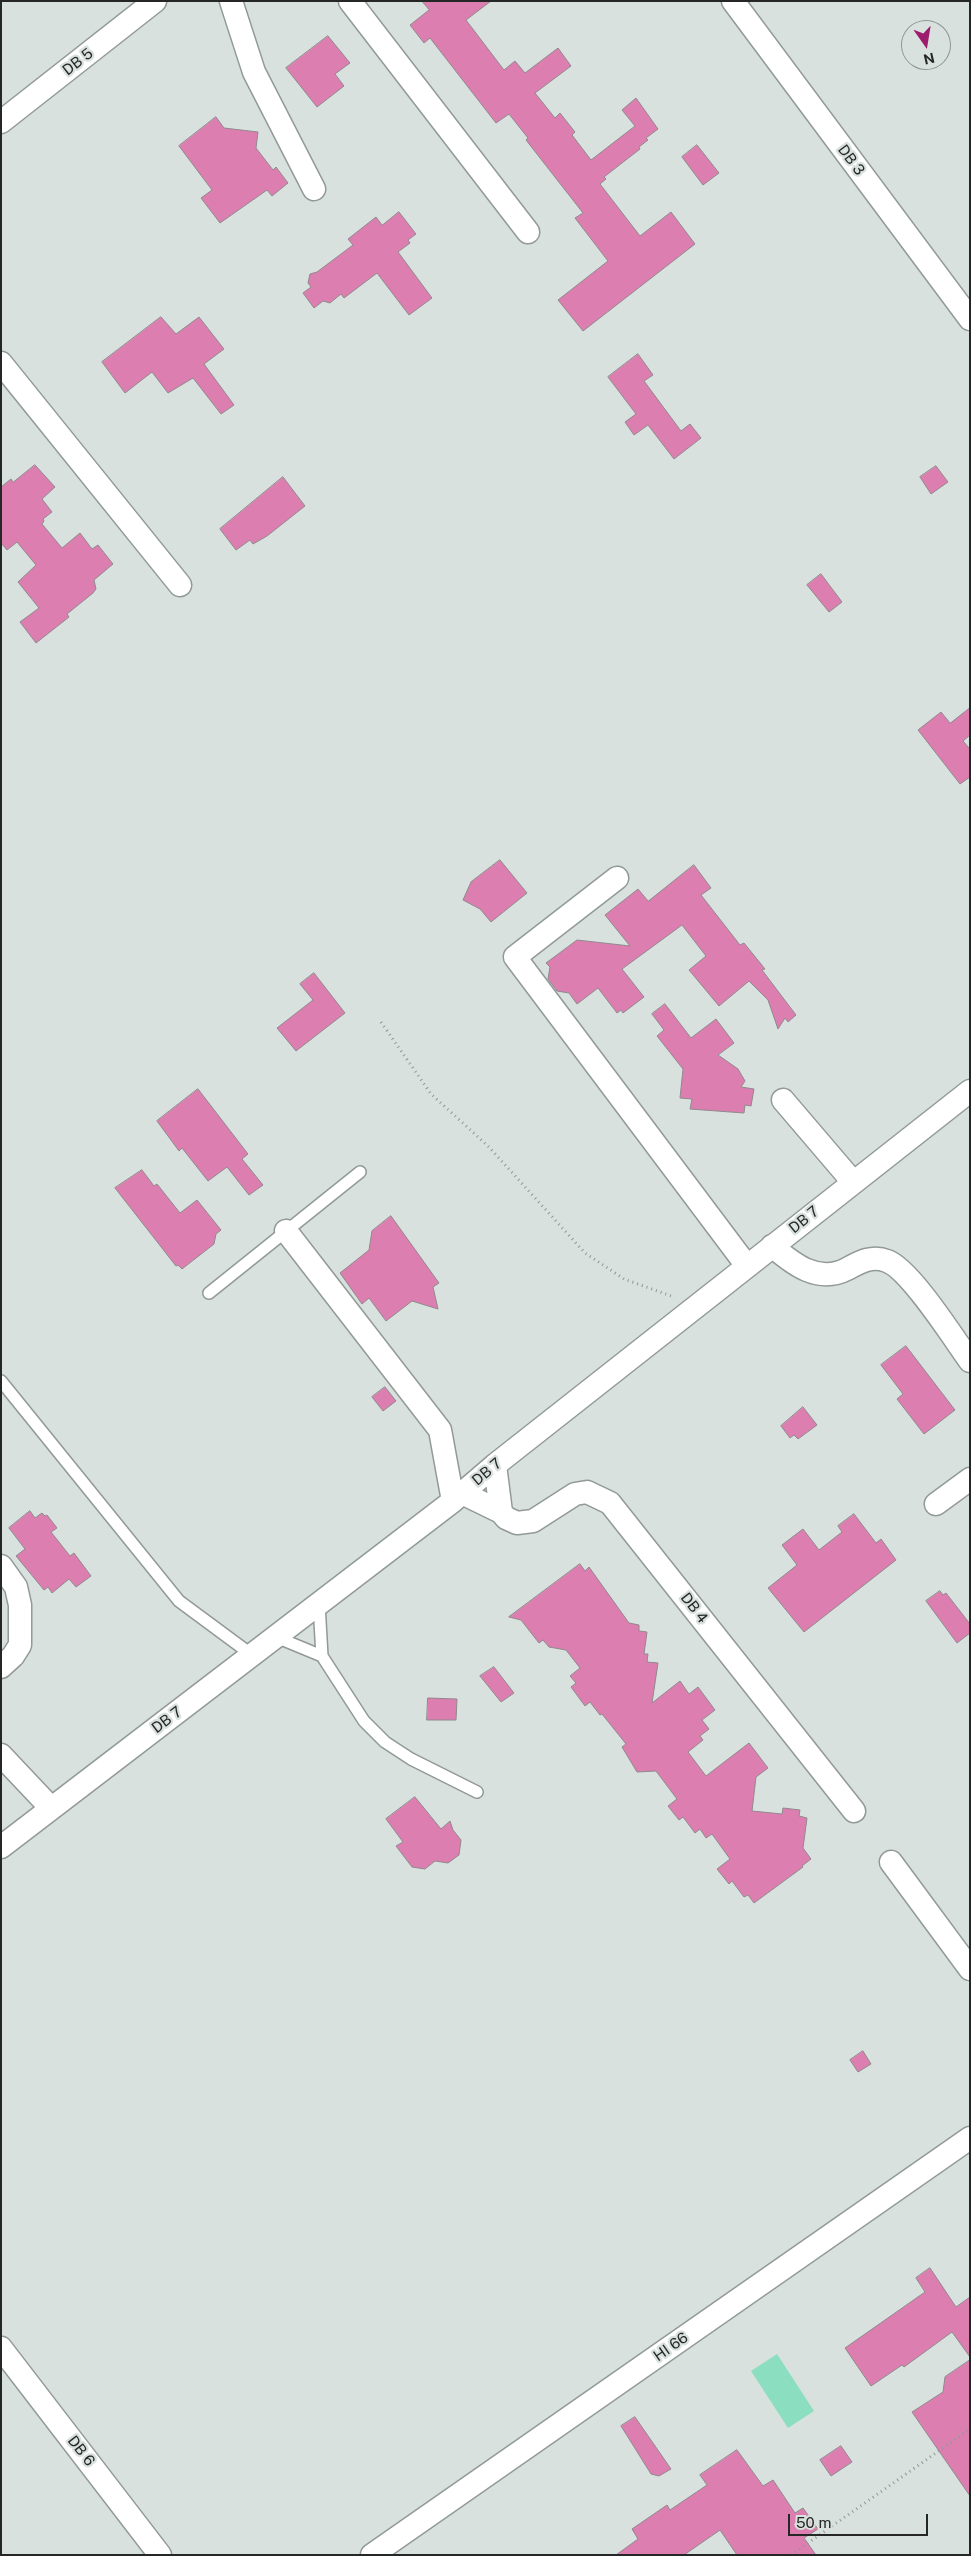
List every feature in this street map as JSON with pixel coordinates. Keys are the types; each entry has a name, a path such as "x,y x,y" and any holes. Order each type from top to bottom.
{"street":[{"name":"DB 5","path":"1,122 156,1"},
{"path":"231,1 254,72 314,189"},
{"path":"350,1 528,232"},
{"name":"DB 3","path":"733,1 970,319"},
{"path":"1,363 180,585"},
{"path":"617,878 515,957 747,1266"},
{"name":"DB 7","path":"1,1847 458,1497 495,1465 970,1091"},
{"path":"783,1100 853,1182"},
{"path":"286,1231 440,1430 458,1497"},
{"path":"772,1246 800,1269 813,1273 841,1272 865,1260 886,1260 897,1266 911,1281 970,1361"},
{"path":"495,1465 501,1512"},
{"path":"936,1504 970,1479"},
{"name":"DB 4","path":"458,1497 501,1512 506,1518 517,1523 533,1522 575,1494 587,1492 610,1503 854,1811"},
{"path":"1,1566 16,1587 20,1605 20,1645 13,1656 1,1667"},
{"path":"1,1755 51,1808"},
{"path":"891,1862 970,1969"},
{"name":"HI 66","path":"372,2555 970,2138"},
{"name":"DB 6","path":"1,2348 160,2555"}],"lane":[{"path":"209,1293 360,1172"},
{"path":"1,1381 179,1601 252,1655"},
{"path":"319,1604 322,1656 364,1721 385,1742 411,1759 477,1792"},
{"path":"276,1637 322,1656"}],"path":[{"path":"381,1022 431,1094 488,1146 584,1253 624,1279 698,1306"},
{"path":"791,2555 970,2429"}],"green space":[{"path":"777,2354 814,2411 788,2428 751,2371"}],"building":[{"path":"422,1 491,1 466,20 504,70 515,61 525,73 558,48 571,66 535,93 555,118 560,113 575,132 572,135 591,160 635,126 622,110 636,98 658,129 646,138 648,140 639,147 640,149 604,177 606,179 600,184 640,236 671,212 695,244 583,331 558,300 608,261 575,218 583,213 526,140 528,138 509,114 496,123 430,38 424,43 410,25 429,10"},
{"path":"328,36 350,63 335,74 344,86 317,107 286,68"},
{"path":"216,117 224,128 258,132 256,148 273,170 276,167 288,183 272,196 267,190 220,223 201,198 212,190 179,146"},
{"path":"697,145 719,173 703,185 682,157"},
{"path":"399,212 416,234 408,240 410,243 398,252 432,298 409,315 377,273 344,298 341,294 330,303 323,301 314,308 303,293 311,287 308,283 310,274 317,272 353,245 348,239 376,217 382,225"},
{"path":"161,317 176,334 199,317 224,349 204,364 234,405 221,414 193,378 168,393 152,372 125,393 102,362"},
{"path":"638,354 653,375 644,381 681,431 690,424 701,438 674,459 648,425 634,435 625,422 636,414 608,377"},
{"path":"35,465 55,487 42,499 52,512 43,519 42,524 62,548 80,533 92,549 98,545 113,564 94,580 96,589 93,593 67,614 69,617 36,643 20,622 39,608 18,582 36,565 17,542 7,550 1,543 1,487 11,479 13,482"},
{"path":"936,466 948,482 931,494 920,477"},
{"path":"283,477 305,506 267,536 253,544 250,540 236,550 220,529"},
{"path":"821,574 842,602 829,612 807,585"},
{"path":"970,708 970,735 963,741 970,749 970,777 960,784 918,730 941,712 950,723"},
{"path":"500,860 527,893 491,922 480,909 463,900 471,882"},
{"path":"694,865 711,888 701,895 740,945 744,943 765,969 762,970 796,1015 788,1022 785,1018 778,1029 768,1000 749,981 719,1006 689,970 706,956 682,925 622,969 644,997 623,1013 621,1010 617,1013 598,988 577,1004 569,993 557,991 548,979 550,967 546,963 577,940 630,946 605,915 638,889 648,901"},
{"path":"314,973 345,1013 296,1051 277,1028 313,1000 300,984"},
{"path":"665,1004 691,1038 716,1019 734,1043 718,1055 738,1069 745,1081 741,1087 754,1089 751,1106 745,1105 744,1113 690,1109 692,1099 680,1098 683,1069 657,1036 664,1030 652,1014"},
{"path":"198,1089 248,1154 242,1159 263,1185 249,1195 227,1167 208,1181 182,1148 179,1151 157,1121"},
{"path":"142,1170 154,1186 157,1184 180,1213 197,1200 221,1230 216,1234 214,1244 182,1269 178,1265 176,1266 115,1188"},
{"path":"391,1216 439,1283 433,1287 438,1309 412,1301 386,1321 369,1298 362,1304 340,1273 369,1250 372,1231"},
{"path":"906,1346 955,1410 924,1434 897,1399 903,1394 881,1365"},
{"path":"385,1387 396,1401 383,1411 372,1397"},
{"path":"803,1407 817,1425 798,1439 794,1435 790,1438 781,1426"},
{"path":"30,1511 35,1518 42,1513 45,1516 47,1515 57,1528 51,1532 70,1556 74,1553 91,1576 76,1587 69,1579 52,1593 48,1587 44,1590 16,1556 25,1549 9,1528"},
{"path":"854,1514 876,1543 881,1539 896,1560 804,1632 768,1588 797,1565 782,1545 803,1529 819,1550 842,1532 838,1526"},
{"path":"580,1564 585,1571 589,1567 629,1623 639,1625 639,1631 647,1632 644,1654 648,1654 647,1662 658,1663 652,1703 680,1681 689,1694 698,1687 715,1710 702,1720 709,1729 700,1736 703,1740 688,1752 706,1776 749,1743 768,1768 756,1777 752,1811 782,1814 783,1808 800,1810 799,1816 807,1818 803,1848 811,1859 754,1903 748,1895 744,1897 732,1881 729,1884 717,1869 730,1859 712,1834 706,1838 700,1829 695,1833 683,1817 679,1820 668,1806 677,1799 656,1771 637,1772 622,1747 626,1744 590,1702 585,1706 571,1687 576,1683 570,1676 580,1668 566,1650 549,1647 543,1640 539,1643 521,1620 509,1617"},
{"path":"940,1591 943,1595 946,1593 970,1624 970,1633 957,1643 926,1601"},
{"path":"494,1667 514,1693 501,1702 480,1676"},
{"path":"428,1698 457,1699 456,1720 427,1720"},
{"path":"415,1797 441,1829 450,1821 453,1830 461,1840 459,1855 448,1863 435,1861 425,1869 412,1867 396,1846 403,1842 386,1819"},
{"path":"863,2051 871,2064 858,2072 850,2060"},
{"path":"930,2268 956,2307 970,2297 970,2357 952,2332 904,2367 902,2365 871,2386 845,2348 925,2292 916,2278"},
{"path":"970,2360 970,2496 912,2412 943,2392 945,2377"},
{"path":"635,2417 671,2469 659,2476 651,2474 621,2426"},
{"path":"841,2446 852,2462 831,2476 820,2460"},
{"path":"737,2450 763,2486 773,2480 795,2513 803,2508 818,2529 804,2538 816,2555 737,2555 720,2530 684,2555 616,2555 638,2539 632,2529 667,2505 670,2510 707,2485 700,2475"}]}
